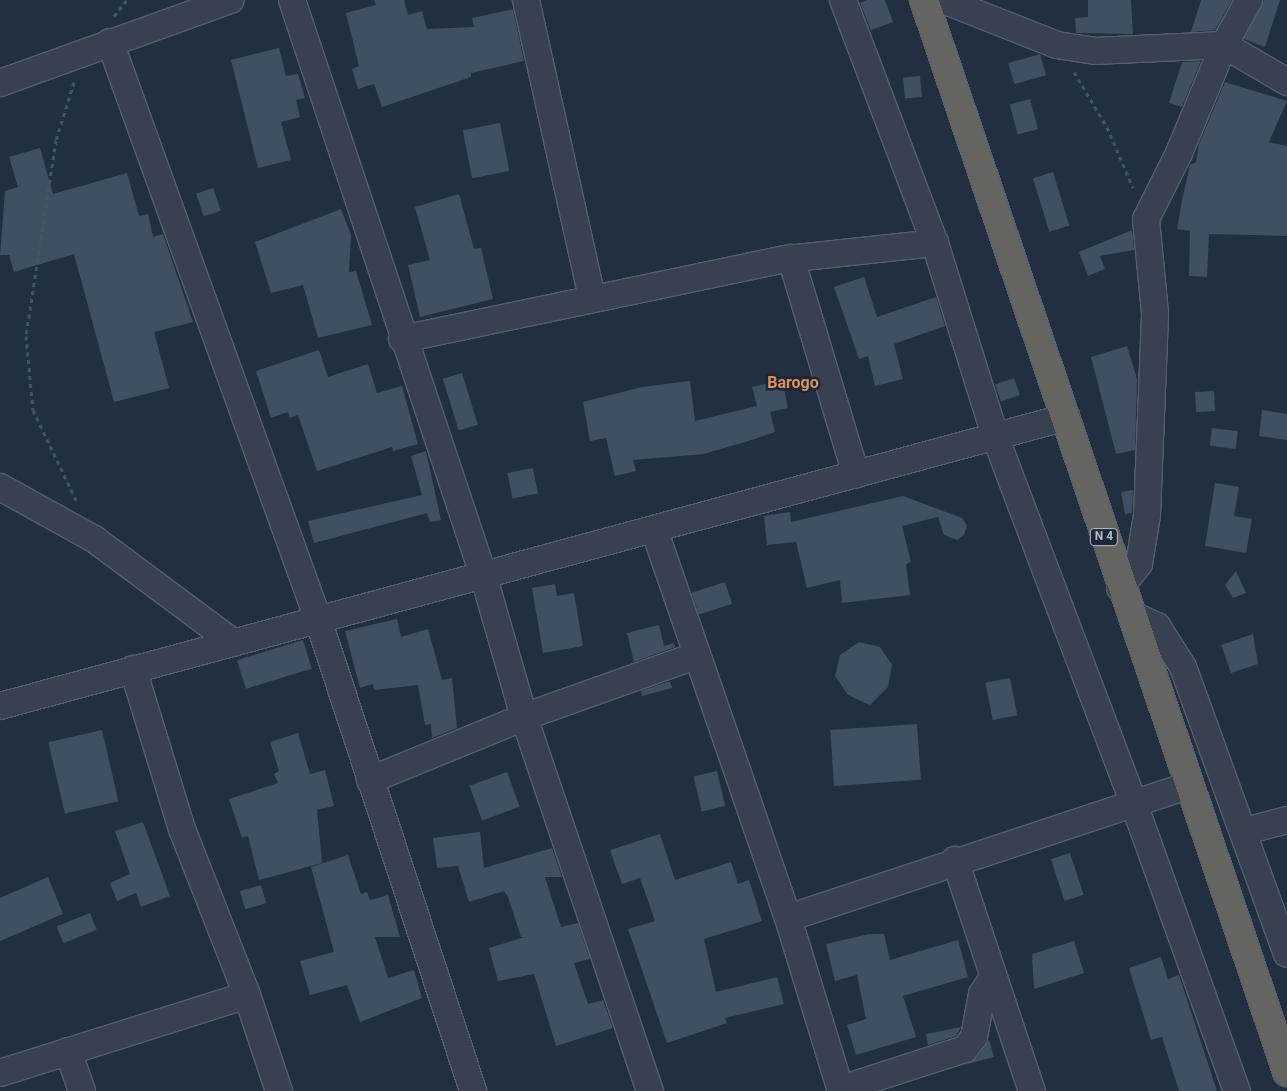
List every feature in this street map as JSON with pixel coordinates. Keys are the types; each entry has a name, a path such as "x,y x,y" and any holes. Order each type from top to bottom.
{"highway":[{"name":"N 4","path":"924,0 1067,417 1120,588 1131,614 1287,1072"}],"street":[{"path":"0,83 82,52 109,32 230,0"},
{"path":"292,0 402,339 483,574 524,717 650,1091"},
{"path":"526,0 592,298"},
{"path":"842,0 936,243 995,436 1133,801 1237,1091"},
{"path":"943,0 1057,45 1095,51 1224,45 1287,82"},
{"path":"1120,588 1130,580 1139,564 1146,515 1155,313 1146,219 1195,119 1224,45 1249,0"},
{"path":"109,32 319,622 472,1091"},
{"path":"402,339 791,258 936,243"},
{"path":"791,258 856,474"},
{"path":"0,706 133,669 319,622 483,574 1067,417"},
{"path":"0,487 94,539 234,643"},
{"path":"654,529 695,656 788,918 841,1090 966,1049 974,1037 982,994 993,977"},
{"path":"1131,614 1157,626 1183,667 1245,831 1287,954"},
{"path":"370,780 524,717 695,656"},
{"path":"133,669 182,829 247,995 279,1091"},
{"path":"788,918 955,860 1133,801 1189,785"},
{"path":"1245,831 1287,820"},
{"path":"955,860 1032,1091"},
{"path":"0,1073 247,995"},
{"path":"68,1051 82,1091"}],"path":[{"path":"109,32 127,0"},
{"path":"1057,45 1107,127 1146,219"},
{"path":"78,505 33,410 26,336 56,140 82,52"}],"building":[{"path":"374,0 404,0 408,15 422,11 427,29 474,27 472,18 513,9 524,61 471,73 471,77 382,107 374,84 358,89 352,69 359,66 346,13 376,5"},
{"path":"867,0 885,0 893,22 871,30 860,3"},
{"path":"1088,0 1131,0 1133,34 1076,33 1075,18 1088,17"},
{"path":"1201,0 1232,0 1215,30 1191,32"},
{"path":"1264,0 1280,0 1265,47 1244,39"},
{"path":"279,48 286,76 298,74 305,98 296,100 300,117 281,122 291,160 258,168 231,60"},
{"path":"1040,54 1046,75 1014,84 1008,63"},
{"path":"1201,61 1182,107 1169,103 1182,62"},
{"path":"920,76 922,97 905,98 903,77"},
{"path":"1225,82 1287,101 1269,142 1287,146 1287,236 1209,234 1207,277 1189,276 1190,231 1177,229 1182,200 1190,165 1196,162 1199,144"},
{"path":"1030,99 1038,129 1018,134 1010,104"},
{"path":"500,123 509,171 472,178 463,130"},
{"path":"40,148 53,194 127,173 139,216 148,214 153,237 163,234 193,322 154,332 169,388 114,402 74,254 14,272 9,255 0,255 5,191 18,187 9,157"},
{"path":"1053,172 1069,226 1049,232 1033,178"},
{"path":"213,188 221,211 204,217 196,194"},
{"path":"459,194 474,249 481,248 493,299 420,317 408,265 430,260 415,207"},
{"path":"341,209 351,235 349,272 356,271 372,325 318,338 303,285 271,293 255,242"},
{"path":"1132,230 1134,250 1100,256 1105,269 1088,276 1079,252"},
{"path":"864,277 877,317 936,297 945,326 894,344 903,379 875,386 868,356 859,359 834,287"},
{"path":"1127,346 1137,379 1135,450 1116,454 1091,357"},
{"path":"319,350 328,377 368,364 377,393 402,386 418,444 393,451 392,447 317,471 298,415 290,418 288,412 271,418 256,371"},
{"path":"462,373 478,425 459,430 443,379"},
{"path":"1014,378 1020,395 1001,402 995,385"},
{"path":"782,380 788,408 770,412 775,432 755,439 704,454 633,460 636,471 615,476 606,438 590,441 583,402 642,387 690,381 695,421 757,406 752,387"},
{"path":"1214,391 1215,411 1196,412 1195,392"},
{"path":"1262,410 1287,414 1287,440 1259,436"},
{"path":"1212,428 1238,431 1236,449 1210,446"},
{"path":"426,451 441,520 430,522 427,513 314,543 308,521 422,495 411,456"},
{"path":"533,468 538,494 512,498 507,473"},
{"path":"1215,483 1239,487 1234,516 1252,519 1246,553 1205,546"},
{"path":"1133,490 1132,513 1125,514 1121,492"},
{"path":"903,496 962,518 967,526 964,535 957,540 944,535 938,517 902,526 911,562 906,564 910,595 842,603 840,580 807,588 796,542 767,545 764,516 790,512 791,522"},
{"path":"1236,571 1246,593 1233,598 1225,585"},
{"path":"725,582 732,604 699,615 692,593"},
{"path":"555,584 557,596 574,593 583,646 543,653 532,588"},
{"path":"397,619 401,637 428,629 442,680 452,678 457,728 432,738 431,724 425,725 418,685 374,690 373,684 360,688 345,631"},
{"path":"659,625 664,646 674,643 675,647 634,662 627,633"},
{"path":"1253,634 1258,664 1231,673 1221,645"},
{"path":"303,640 312,669 246,689 237,660"},
{"path":"859,642 880,647 892,665 888,687 870,705 848,695 835,676 840,655"},
{"path":"1010,678 1017,715 993,720 985,683"},
{"path":"670,681 672,688 642,696 641,691"},
{"path":"917,724 921,780 834,786 830,730"},
{"path":"102,730 118,801 65,814 48,742"},
{"path":"298,733 310,774 325,770 334,806 317,810 322,863 259,880 248,836 242,838 229,799 278,783 274,774 279,771 270,742"},
{"path":"717,771 725,806 702,811 694,776"},
{"path":"507,772 520,807 482,820 469,786"},
{"path":"143,822 170,896 141,907 136,893 117,901 110,883 130,874 115,831"},
{"path":"480,832 484,868 552,848 562,877 545,877 561,927 578,923 590,959 574,963 588,1004 603,1000 613,1028 556,1046 534,974 498,981 489,948 525,937 521,937 508,897 504,891 469,902 458,866 437,868 433,838"},
{"path":"660,834 675,880 731,862 738,884 749,880 762,921 704,939 716,992 777,977 784,1004 725,1018 727,1023 667,1043 628,929 655,921 640,878 622,884 610,850"},
{"path":"1070,853 1084,895 1065,901 1051,859"},
{"path":"348,855 361,894 367,892 370,900 388,895 400,937 375,937 388,978 414,970 422,998 360,1022 347,985 310,995 300,961 334,952 311,867"},
{"path":"48,877 63,914 0,941 0,898"},
{"path":"261,885 266,903 245,909 240,891"},
{"path":"90,913 97,930 63,943 57,926"},
{"path":"869,934 884,934 890,960 958,940 968,977 903,996 916,1037 856,1055 847,1025 866,1019 857,975 835,981 826,944"},
{"path":"1074,941 1084,973 1034,989 1032,954"},
{"path":"1161,957 1168,979 1179,975 1217,1091 1179,1091 1162,1037 1151,1040 1129,968"},
{"path":"961,1027 956,1036 928,1045 926,1034"},
{"path":"989,1040 994,1057 964,1065 977,1058"}],"district":[{"name":"Barogo","path":"793,383"}]}
